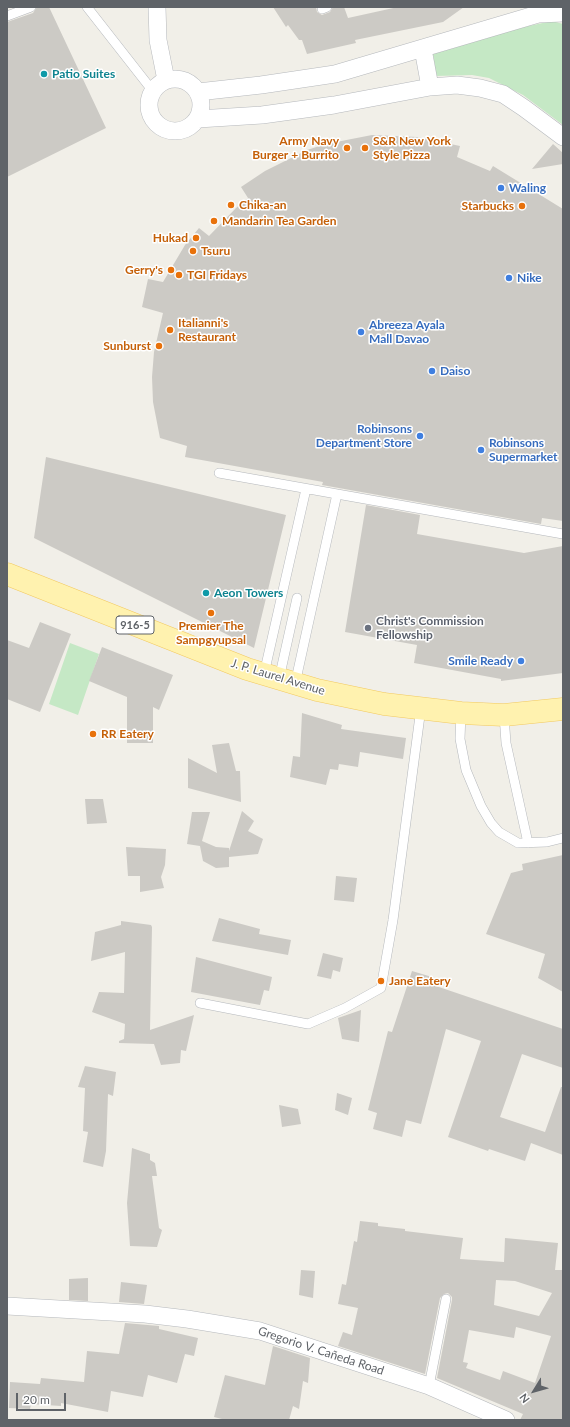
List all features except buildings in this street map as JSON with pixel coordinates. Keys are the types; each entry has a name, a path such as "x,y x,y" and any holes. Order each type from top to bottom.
{"main road":[{"name":"J. P. Laurel Avenue","path":"7,574 280,679 354,699 460,713 504,715 563,709"}],"street":[{"path":"157,7 158,40 166,80"},
{"path":"198,92 335,74 538,14 563,13"},
{"path":"423,49 430,87"},
{"path":"175,78 184,80 192,85 198,92 201,100 201,110 198,119 187,129 180,132 165,130 159,127 150,115 148,106 152,90 166,80 175,78"},
{"path":"198,119 262,114 310,108 430,87 457,85 480,88 503,94 563,137"},
{"name":"Gregorio V. Cañeda Road","path":"7,1306 145,1314 260,1331 429,1386 506,1420"}],"lane":[{"path":"7,16 31,7"},
{"path":"87,7 152,90"},
{"path":"219,473 563,534"},
{"path":"280,679 306,489"},
{"path":"280,679 337,494"},
{"path":"280,679 297,598"},
{"path":"200,1003 308,1024 340,1011 381,988 394,920 421,708"},
{"path":"460,713 462,754 466,770 481,806 499,832 518,843 563,838"},
{"path":"504,715 506,743 528,843"},
{"path":"429,1386 446,1300"}],"green space":[{"path":"552,21 563,24 563,125 523,95 489,78 472,75 436,76 433,54 524,27"},
{"path":"70,643 99,654 78,715 49,704"}],"place":[{"name":"Patio Suites","path":"44,74"},
{"name":"Army Navy Burger + Burrito","path":"347,148"},
{"name":"S&R New York Style Pizza","path":"365,148"},
{"name":"Waling","path":"501,188"},
{"name":"Chika-an","path":"231,205"},
{"name":"Starbucks","path":"522,206"},
{"name":"Mandarin Tea Garden","path":"214,221"},
{"name":"Hukad","path":"196,238"},
{"name":"Tsuru","path":"193,251"},
{"name":"Gerry's","path":"171,270"},
{"name":"TGI Fridays","path":"179,275"},
{"name":"Nike","path":"509,278"},
{"name":"Italianni's Restaurant","path":"170,330"},
{"name":"Abreeza Ayala Mall Davao","path":"361,332"},
{"name":"Sunburst","path":"159,346"},
{"name":"Daiso","path":"432,371"},
{"name":"Robinsons Department Store","path":"420,436"},
{"name":"Robinsons Supermarket","path":"481,450"},
{"name":"Aeon Towers","path":"206,593"},
{"name":"Premier The Sampgyupsal","path":"211,613"},
{"name":"Christ's Commission Fellowship","path":"368,628"},
{"name":"Smile Ready","path":"521,661"},
{"name":"RR Eatery","path":"93,734"},
{"name":"Jane Eatery","path":"381,981"}]}
